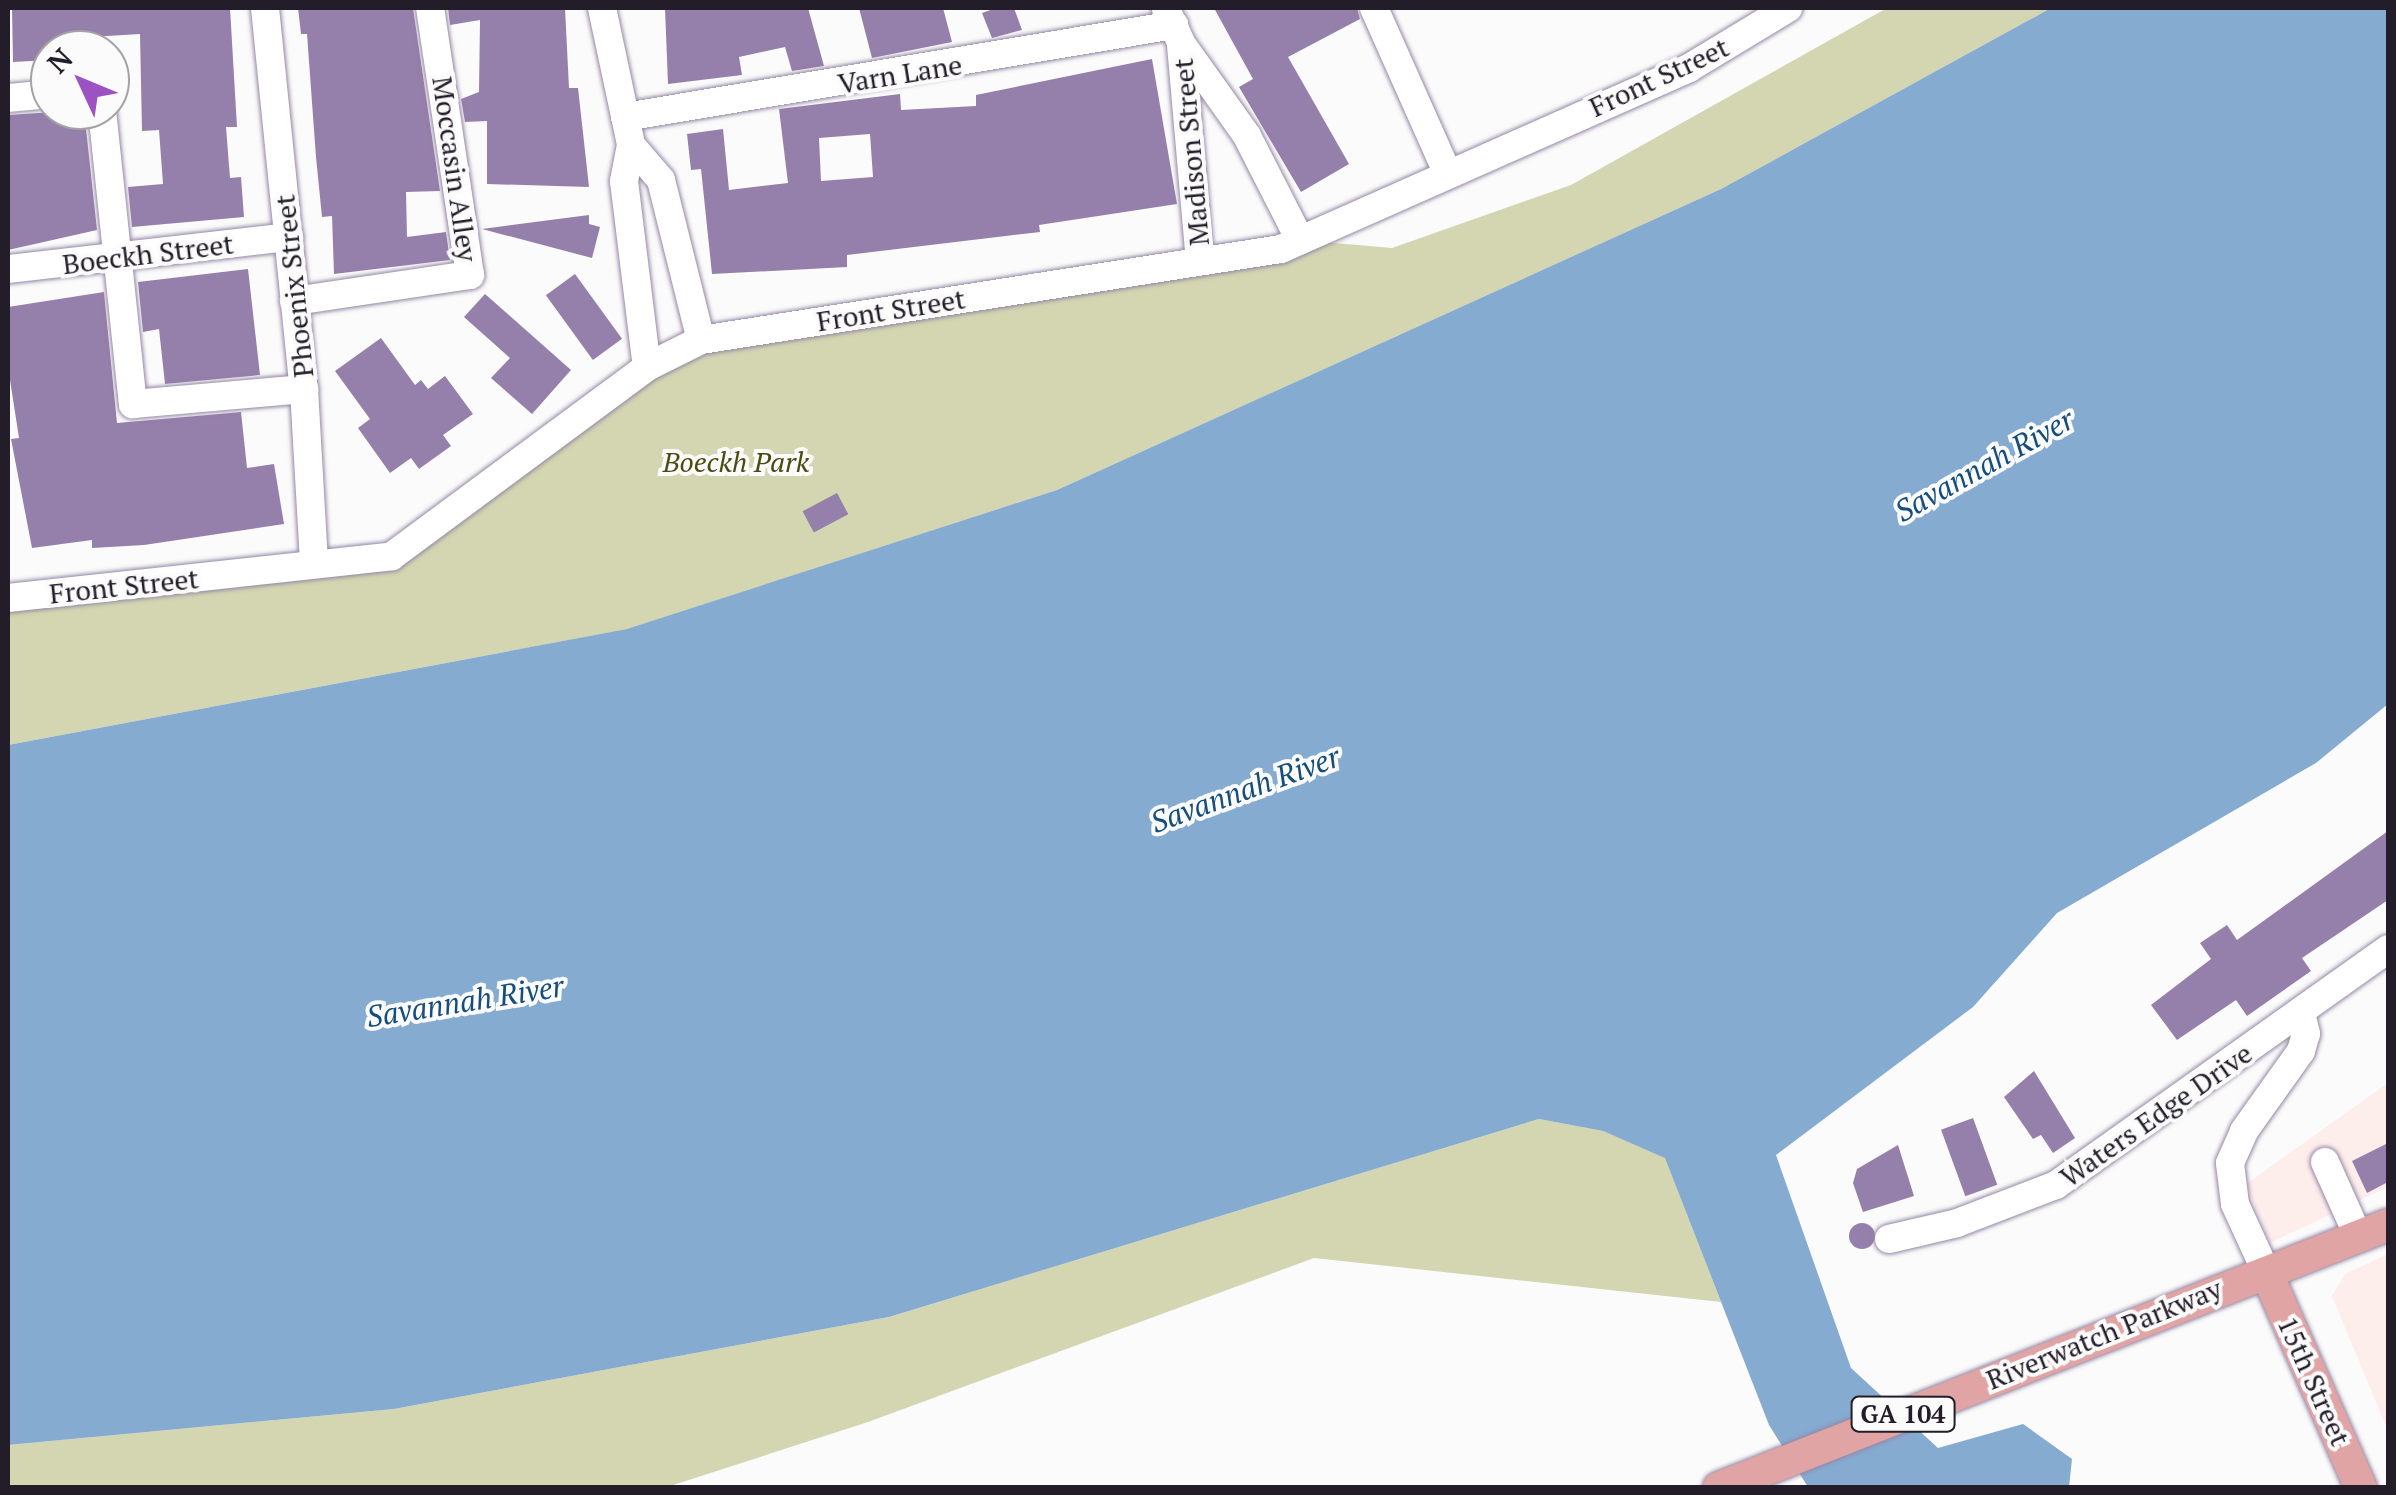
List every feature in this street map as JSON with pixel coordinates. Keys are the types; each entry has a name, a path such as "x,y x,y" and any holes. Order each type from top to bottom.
{"main road":[{"name":"GA 104","path":"2267,1274 2374,1232"},
{"name":"Riverwatch Parkway","path":"1719,1488 2086,1341 2267,1274"},
{"name":"15th Street","path":"2267,1274 2361,1488"}],"street":[{"name":"Phoenix Street","path":"265,8 304,389 314,564"},
{"name":"Moccasin Alley","path":"294,301 470,275 430,8"},
{"path":"602,8 631,145 624,181 646,366"},
{"path":"1374,8 1447,172"},
{"name":"Front Street","path":"8,598 392,556 646,366 701,340 1200,261 1300,240 1689,68 1788,8"},
{"name":"Varn Lane","path":"625,117 1174,25"},
{"name":"Madison Street","path":"1174,25 1247,136 1300,240"},
{"name":"Madison Street","path":"1174,25 1200,261"},
{"path":"104,130 133,404 304,389"},
{"path":"631,145 661,180 701,340"},
{"name":"Boeckh Street","path":"8,269 288,237"},
{"name":"Waters Edge Drive","path":"1889,1240 1957,1223 2056,1186 2388,949"},
{"name":"Waters Edge Drive","path":"2267,1274 2235,1204 2230,1164 2244,1130 2301,1051 2306,1034 2300,1012"},
{"path":"2324,1162 2374,1232"}],"shaded area":[{"path":"2388,1083 2388,1187 2270,1243 2246,1184"},
{"path":"2388,1254 2388,1431 2332,1296 2345,1274"}],"green space":[{"name":"Boeckh Park","path":"1887,8 2051,8 1721,189 1057,490 628,629 8,745 8,598 391,556 677,351 1300,240 1392,248 1571,185"},
{"path":"1539,1119 1603,1131 1665,1157 1721,1302 1314,1258 868,1422 667,1487 8,1488 8,1445 394,1409 889,1317"}],"water":[{"name":"Savannah River","path":"2051,8 2388,8 2388,704 2316,763 2057,913 1973,1007 1776,1155 1851,1368 1938,1448 2023,1424 2072,1459 2069,1487 1808,1487 1769,1425 1665,1158 1603,1131 1539,1119 889,1317 394,1409 8,1445 8,745 627,629 1057,490 1721,189"}],"building":[{"path":"12,8 230,8 237,127 226,127 230,178 241,177 244,217 132,227 128,187 163,184 159,130 142,131 140,34 130,35 130,30 30,30 30,61 13,62"},
{"path":"298,8 413,8 440,191 406,192 407,237 446,232 450,260 334,274 332,216 322,217 307,34 301,34"},
{"path":"448,8 565,8 569,88 578,88 589,187 487,184 487,121 465,122 461,99 479,92 480,20 450,25"},
{"path":"665,8 808,8 824,66 792,71 785,47 739,57 742,75 668,84"},
{"path":"859,8 943,8 952,42 872,58"},
{"path":"1014,8 1022,30 992,38 982,13"},
{"path":"1214,8 1357,8 1360,19 1288,57 1349,164 1301,192 1239,87 1253,79"},
{"path":"1152,59 1177,204 1039,225 1040,232 847,255 847,267 712,274 701,169 691,170 687,134 723,129 729,190 788,183 779,109 900,94 901,110 976,106 976,95","holes":["870,134 873,177 821,181 819,138"]},
{"path":"30,114 30,130 86,130 97,230 8,250 8,115"},
{"path":"589,215 589,224 600,227 592,258 482,229"},
{"path":"248,269 260,375 165,384 159,329 143,332 138,282"},
{"path":"575,274 622,339 593,360 546,295"},
{"path":"104,292 117,423 241,412 247,468 274,464 284,524 144,545 92,548 92,540 32,548 11,439 19,438 8,367 8,307"},
{"path":"485,294 571,370 532,414 491,378 510,358 464,317"},
{"path":"381,338 415,385 421,380 428,389 445,376 473,414 443,435 451,446 419,469 411,458 390,473 358,428 370,419 335,371"},
{"path":"837,493 848,514 814,533 803,511"},
{"path":"2388,831 2388,900 2302,958 2311,971 2247,1016 2236,1000 2177,1040 2151,1005 2211,959 2200,943 2227,925 2237,940"},
{"path":"2034,1071 2075,1138 2053,1153 2041,1135 2033,1139 2004,1097"},
{"path":"1973,1118 1997,1185 1965,1196 1941,1130"},
{"path":"2388,1143 2388,1182 2367,1193 2352,1161"},
{"path":"1898,1145 1914,1196 1863,1212 1853,1183 1857,1169"},
{"path":"1862,1223 1872,1226 1872,1246 1862,1249 1852,1246 1849,1236 1852,1226"}]}
